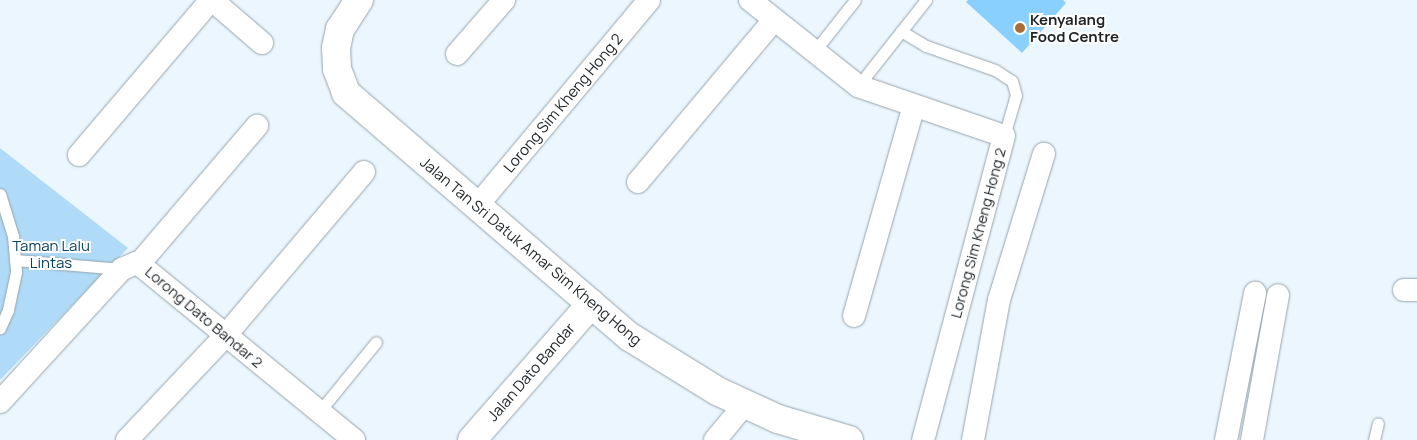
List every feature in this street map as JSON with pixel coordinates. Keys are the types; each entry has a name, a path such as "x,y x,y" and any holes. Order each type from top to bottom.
{"street":[{"path":"79,156 211,0 262,43"},
{"name":"Jalan Tan Sri Datuk Amar Sim Kheng Hong","path":"360,0 340,29 336,48 337,69 346,93 630,337 716,391 778,418 849,440"},
{"path":"457,54 504,0"},
{"name":"Lorong Sim Kheng Hong 2","path":"477,206 649,0"},
{"name":"Lorong Sim Kheng Hong 2","path":"750,0 858,86 1004,136 923,440"},
{"path":"638,182 774,20"},
{"path":"854,316 914,106"},
{"path":"131,266 257,126"},
{"path":"973,440 999,300 1044,154"},
{"path":"127,440 225,336 364,172"},
{"name":"Lorong Dato Bandar 2","path":"0,402 131,266 225,336 354,440"},
{"path":"1226,440 1255,293"},
{"path":"1252,440 1278,295"},
{"name":"Jalan Dato Bandar","path":"472,440 590,304"},
{"path":"714,440 745,404"}],"lane":[{"path":"814,52 855,0"},
{"path":"858,86 926,0"},
{"path":"901,31 926,46 995,70 1012,81 1016,95 1004,136"},
{"path":"0,194 13,236 16,272 8,310 0,328"},
{"path":"15,260 131,266"},
{"path":"319,412 376,342"},
{"path":"1374,440 1378,423"}],"green space":[{"name":"Taman Lalu Lintas","path":"0,148 128,248 0,380"}],"building":[{"name":"Kenyalang Food Centre","path":"968,0 1063,0 1066,3 1022,53 966,2"}],"place":[{"name":"Kenyalang Food Centre","path":"1020,28"}]}
